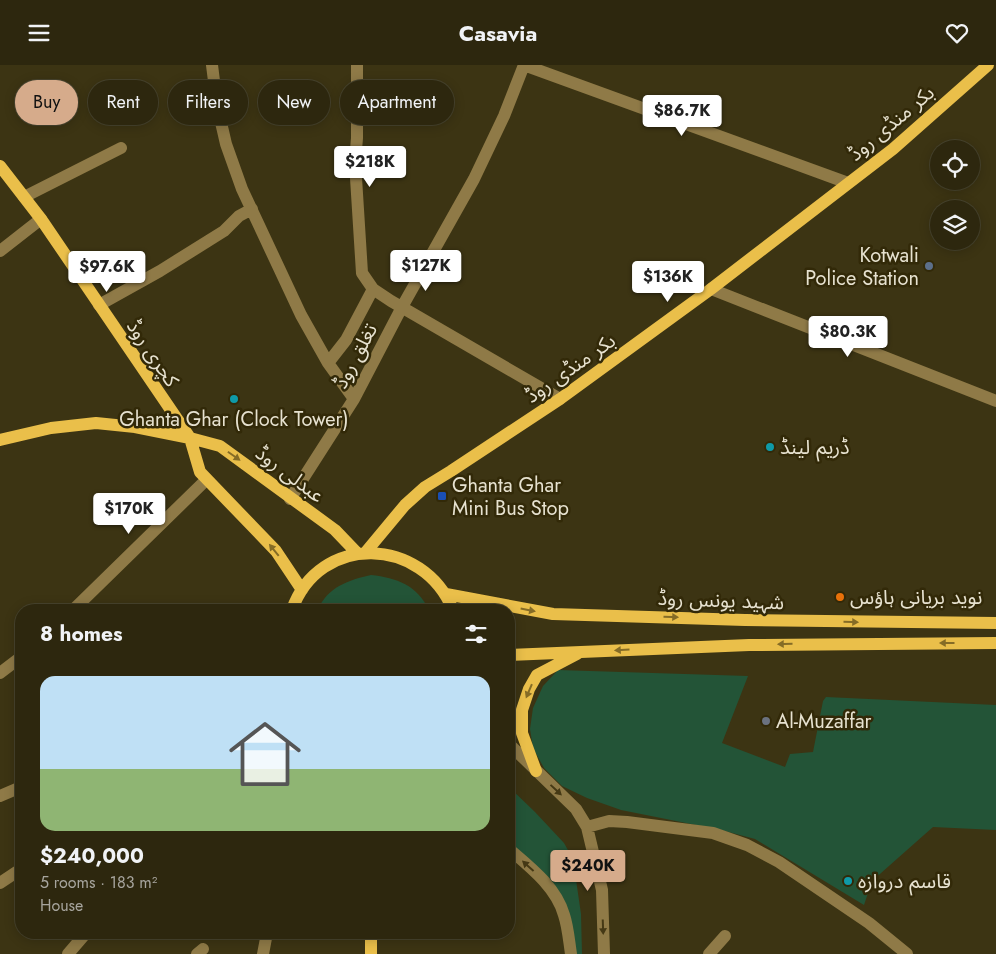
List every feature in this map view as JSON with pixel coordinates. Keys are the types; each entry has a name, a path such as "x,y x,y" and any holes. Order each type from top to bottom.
{"main road":[{"name":"بکر منڈی روڈ","path":"362,554 405,505 425,487 560,399 711,289 893,149 988,65"},
{"name":"کچری روڈ","path":"0,166 41,219 190,438"},
{"name":"عبدلی روڈ","path":"0,440 50,428 96,423 135,427 220,446 335,531 362,554"},
{"path":"190,438 198,467 206,480 276,551 302,590"},
{"path":"295,604 302,590 326,566 341,559 362,554 381,553 397,556 425,571 446,594 450,604"},
{"name":"شہید یونس روڈ","path":"446,594 500,604"},
{"name":"شہید یونس روڈ","path":"515,607 553,614 746,620 996,623"},
{"path":"515,655 749,645 996,643"},
{"path":"536,771 522,733 522,709 529,689 537,675 579,653"},
{"path":"371,939 371,954"}],"street":[{"path":"212,65 217,105 226,144 242,189 301,315 328,363 354,399"},
{"path":"357,65 357,137 354,161 362,273 374,289 402,307 560,399"},
{"path":"524,65 848,183"},
{"name":"تغلق روڈ","path":"290,499 354,399 402,307 474,179 504,116 524,65"},
{"path":"24,197 121,148"},
{"path":"99,305 160,271 224,231 239,216 252,209"},
{"path":"0,251 41,219"},
{"path":"328,363 346,340 374,289"},
{"path":"711,289 996,401"},
{"path":"79,604 206,480"},
{"path":"0,673 15,662"},
{"path":"515,750 576,809 587,827 602,890 604,954"},
{"path":"0,796 15,790"},
{"path":"587,827 609,821 654,825 712,833 747,845 779,862 869,923 907,954"},
{"path":"515,854 551,889 564,915 571,954"},
{"path":"0,883 15,873"},
{"path":"709,954 725,935"},
{"path":"68,954 81,939"},
{"path":"263,954 266,939"}],"green space":[{"path":"371,575 398,581 419,594 426,604 321,604 333,590 355,579"},
{"path":"558,670 748,676 722,743 785,767 790,754 813,752 823,701 826,697 996,705 996,830 933,827 872,881 864,905 755,839 721,830 621,810 587,798 562,786 544,768 533,748 530,729 533,708 543,686"},
{"path":"515,793 564,843 573,859 581,914 582,954 576,954 560,895 515,848"}],"place":[{"name":"Kotwali Police Station","path":"929,266"},
{"name":"Ghanta Ghar (Clock Tower)","path":"234,399"},
{"name":"ڈریم لینڈ","path":"770,447"},
{"name":"Ghanta Ghar Mini Bus Stop","path":"442,496"},
{"name":"نوید بریانی ہاؤس","path":"840,597"},
{"name":"Al-Muzaffar","path":"766,721"},
{"name":"قاسم دروازہ","path":"848,881"}]}
